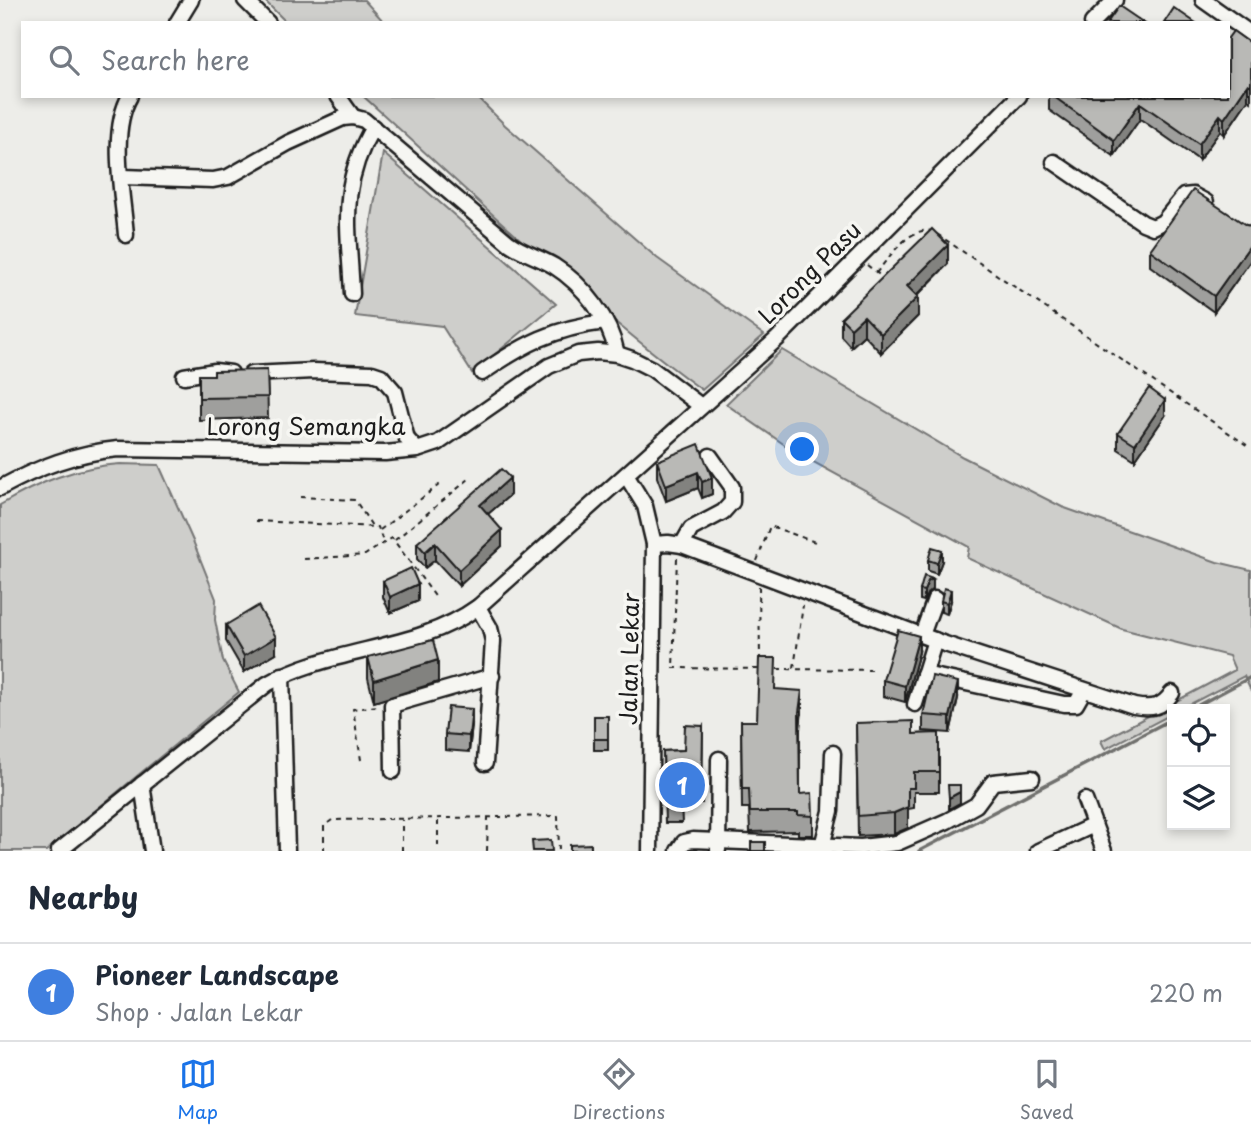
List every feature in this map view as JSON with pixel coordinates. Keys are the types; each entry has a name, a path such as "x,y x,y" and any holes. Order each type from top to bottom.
{"street":[{"path":"178,21 191,0"},
{"path":"246,0 266,21"},
{"path":"1094,21 1115,0"},
{"path":"1203,0 1251,34"},
{"path":"126,235 119,124 129,98"},
{"path":"339,98 353,117"},
{"name":"Lorong Pasu","path":"626,475 777,339 1017,98"},
{"path":"122,177 213,180 228,177 288,143 343,118 364,120 509,243 530,256 544,260 569,277 589,298 606,322 614,338 617,354"},
{"path":"352,293 347,205 355,161 373,127"},
{"path":"1054,162 1148,225 1159,225 1188,194 1200,198 1220,212"},
{"path":"482,373 509,354 552,333 574,326 606,322"},
{"name":"Lorong Semangka","path":"0,488 53,462 83,453 118,449 386,453 417,450 452,435 550,366 578,355 598,352 617,354 652,369 701,406"},
{"path":"184,376 215,371 270,375 314,371 372,373 382,376 395,392 407,439 417,450"},
{"path":"682,545 691,530 723,512 732,502 732,486 710,457"},
{"path":"59,851 252,695 282,676 304,667 425,635 460,620 626,475"},
{"name":"Jalan Lekar","path":"626,475 645,506 654,544 650,851"},
{"path":"654,544 682,545 929,638 1134,706 1152,708 1163,705 1172,693"},
{"path":"915,704 924,674 935,599"},
{"path":"478,607 492,634 492,676 485,763"},
{"path":"924,674 1064,704 1076,704 1084,690"},
{"path":"282,676 287,851"},
{"path":"393,771 393,705 492,676"},
{"path":"822,846 831,811 833,753"},
{"path":"718,846 719,759"},
{"path":"678,851 681,844 689,840 718,846 822,846 840,849 886,845 909,839 976,806 993,782 1032,778"},
{"path":"142,784 152,851"},
{"path":"1085,800 1104,851"},
{"path":"1038,851 1094,825"}],"path":[{"path":"876,273 910,236 919,231 931,231 1251,449"},
{"path":"857,258 888,282"},
{"path":"394,541 469,480"},
{"path":"379,530 443,482"},
{"path":"300,497 355,500 372,527"},
{"path":"256,521 378,527 384,543"},
{"path":"760,669 756,573 770,526 818,542"},
{"path":"304,559 365,555 392,538 437,599"},
{"path":"682,545 677,554 673,668 877,670"},
{"path":"794,670 805,591"},
{"path":"361,760 353,709 393,705"},
{"path":"324,851 324,826 332,820 558,816 559,851"},
{"path":"487,851 488,817"},
{"path":"438,818 438,851"},
{"path":"402,819 402,851"}],"shaded area":[{"path":"264,0 364,0 383,21 285,21"},
{"path":"365,98 478,98 505,125 657,258 764,335 702,390 571,285"},
{"path":"383,153 556,304 472,373 442,326 355,316"},
{"path":"782,350 963,457 1062,507 1217,562 1251,570 1251,691 1244,676 1191,704 1171,704 1235,670 1229,656 1122,629 967,558 969,547 795,452 726,404"},
{"path":"120,464 159,465 216,599 215,620 223,661 239,692 46,851 0,851 0,505 58,477 88,468"},
{"path":"1167,706 1167,717 1105,749 1101,741"}],"building":[{"path":"1119,6 1141,21 1108,21"},
{"path":"1174,8 1193,21 1165,21"},
{"path":"1233,31 1251,44 1251,86 1248,84 1224,119 1220,115 1199,144 1140,103 1114,140 1056,98 1230,98 1230,35"},
{"path":"1193,190 1251,226 1251,244 1214,296 1150,250"},
{"path":"932,229 948,245 907,286 918,297 881,334 864,316 851,328 841,318"},
{"path":"267,370 268,397 199,398 199,375 214,375 214,371"},
{"path":"1149,388 1165,400 1135,444 1118,433"},
{"path":"699,444 712,478 702,482 698,472 666,485 657,461"},
{"path":"501,469 510,478 480,505 502,530 459,570 435,543 425,552 417,543"},
{"path":"932,547 942,550 937,563 928,560"},
{"path":"411,568 418,584 390,597 383,581"},
{"path":"924,576 933,579 928,581 924,591 920,590"},
{"path":"944,588 951,590 947,603 941,601"},
{"path":"258,606 276,637 244,656 226,625"},
{"path":"898,630 919,636 905,686 883,680"},
{"path":"433,640 438,660 374,680 368,657"},
{"path":"759,658 776,658 775,689 802,691 799,712 800,794 812,793 813,816 798,815 798,812 750,812 749,789 742,789 741,721 757,721"},
{"path":"932,676 958,682 950,717 923,715"},
{"path":"448,707 472,709 469,736 445,734"},
{"path":"594,716 608,716 608,739 594,739"},
{"path":"913,721 913,734 939,733 939,772 914,772 914,788 908,788 908,807 894,813 858,816 856,723"},
{"path":"685,725 703,726 702,788 681,788 682,807 665,808 663,751 684,750"},
{"path":"948,785 960,785 960,792 949,798"},
{"path":"551,840 552,851 533,851 532,841"},
{"path":"751,842 765,842 765,851 751,851"},
{"path":"591,844 591,851 570,851 570,845"}],"waterway":[{"path":"1200,704 1251,677"},
{"path":"919,851 1167,722"}],"place":[{"name":"Pioneer Landscape","path":"682,785"}]}
